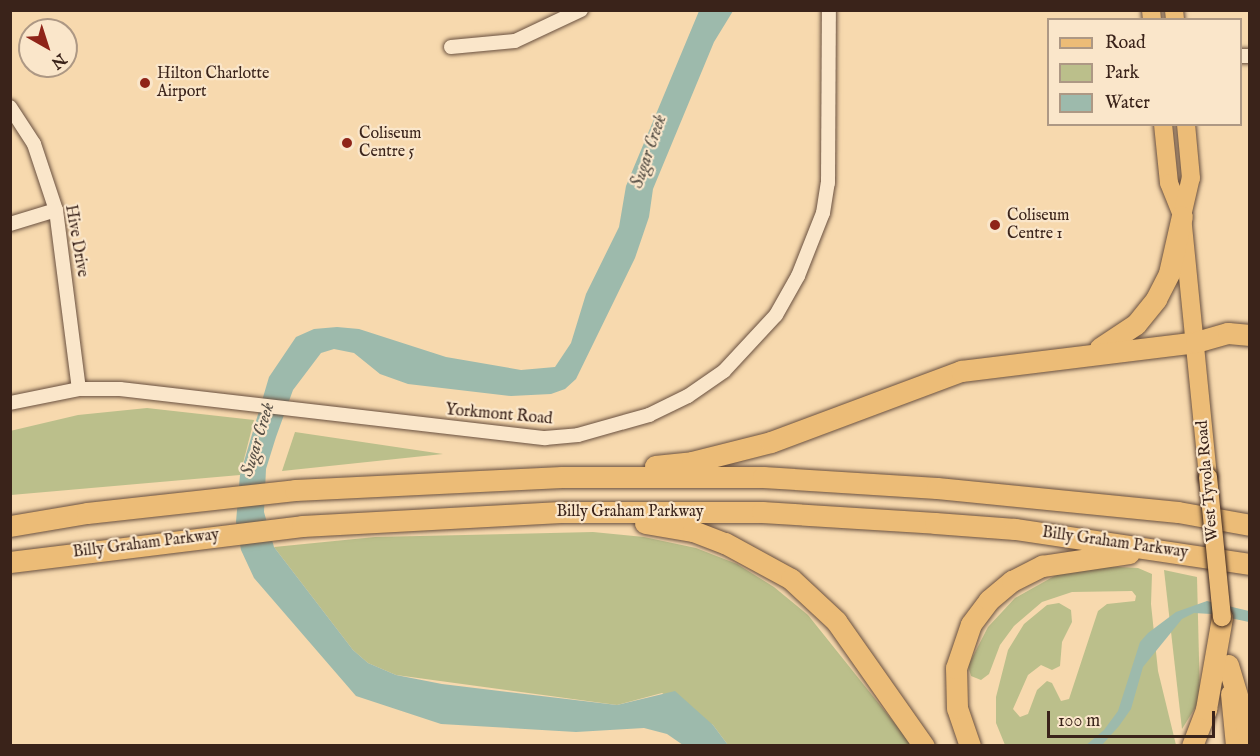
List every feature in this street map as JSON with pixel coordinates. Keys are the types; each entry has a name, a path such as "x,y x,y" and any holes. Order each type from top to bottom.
{"highway":[{"path":"1085,353 1120,336 1156,299 1169,273 1182,216"},
{"path":"562,477 692,462 771,442 961,371 1085,353 1196,342 1228,333 1250,335"},
{"path":"10,526 211,498 295,490 562,477 763,477 937,488 1178,512 1250,525"},
{"path":"561,512 693,531 779,571 836,621 924,746"},
{"name":"Billy Graham Parkway","path":"10,562 302,526 561,512 762,512 1015,529 1250,564"},
{"path":"970,746 957,708 956,668 971,624 989,600 1012,581 1060,561 1161,550"},
{"path":"1192,746 1221,664 1222,616"},
{"path":"1221,664 1250,739"}],"main road":[{"name":"West Tyvola Road","path":"1163,126 1169,183 1182,216 1222,616"},
{"name":"West Tyvola Road","path":"1182,216 1191,178 1186,126"},
{"path":"1221,664 1235,746"}],"street":[{"path":"451,47 515,41 581,10"},
{"name":"Yorkmont Road","path":"10,402 79,389 120,389 545,438 578,435 649,415 688,396 724,371 776,315 798,276 823,213 829,170 829,10"},
{"name":"Hive Drive","path":"10,107 34,144 56,210 79,389"},
{"path":"10,224 56,210"}],"green space":[{"path":"147,408 254,420 240,475 11,495 10,431 78,415"},
{"path":"295,432 443,454 282,471"},
{"path":"593,532 644,537 696,548 737,564 774,587 808,615 912,745 728,745 713,725 662,693 617,705 396,675 368,663 353,650 274,547 375,537"},
{"path":"1102,566 1138,568 1152,574 1151,604 1158,671 1176,745 1005,745 996,723 996,697 1008,650 1024,624 1047,605 1059,603 1071,610 1072,622 1062,642 1060,666 1052,670 1041,665 1028,675 1013,709 1020,717 1028,714 1037,690 1047,681 1052,683 1061,701 1069,699 1098,611 1107,604 1135,601 1136,596 1132,591 1072,592 1042,602 1014,626 1000,645 989,674 981,680 971,676 968,666 988,627 1015,598 1058,574"},
{"path":"1164,570 1197,577 1200,700 1182,729"}],"water":[{"name":"Sugar Creek","path":"699,11 733,11 714,42 653,189 649,217 635,258 576,379 565,389 551,394 511,396 408,384 380,374 354,353 334,349 321,353 293,390 276,437 266,469 264,512 274,547 353,650 368,663 396,675 442,684 617,705 675,691 713,725 728,745 683,745 667,734 644,728 576,732 441,724 356,696 254,578 241,550 236,522 240,475 269,377 296,337 314,329 337,327 359,329 446,357 521,370 555,367 571,343 586,294 619,227 626,186"},
{"path":"1207,601 1249,611 1249,622 1194,613 1182,619 1143,667 1131,709 1119,726 1102,745 1085,746 1104,730 1118,711 1140,642 1176,612"}],"place":[{"name":"Hilton Charlotte Airport","path":"145,83"},
{"name":"Coliseum Centre 5","path":"347,143"},
{"name":"Coliseum Centre 1","path":"995,225"}]}
